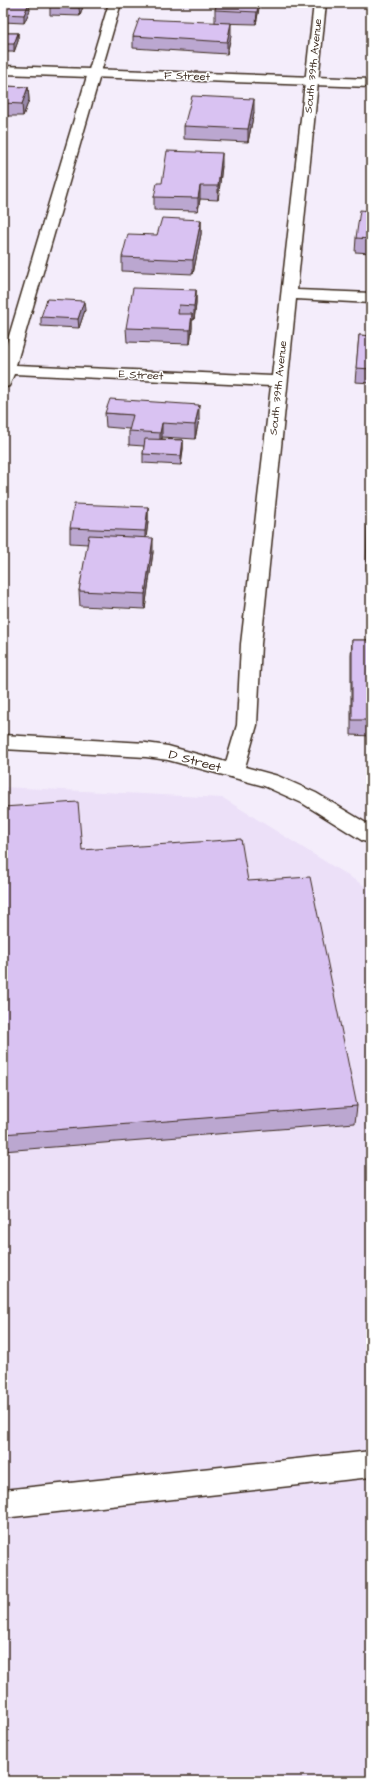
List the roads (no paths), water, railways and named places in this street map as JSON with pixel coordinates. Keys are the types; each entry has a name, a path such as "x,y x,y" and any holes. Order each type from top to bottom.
{"street":[{"path":"4,373 115,3"},
{"name":"South 39th Avenue","path":"233,771 247,725 251,644 320,3"},
{"name":"F Street","path":"3,70 371,83"},
{"path":"288,294 371,298"},
{"name":"E Street","path":"4,373 279,381"},
{"name":"D Street","path":"3,742 146,750 168,753 271,781 309,798 371,836"},
{"path":"3,1504 371,1464"}]}
